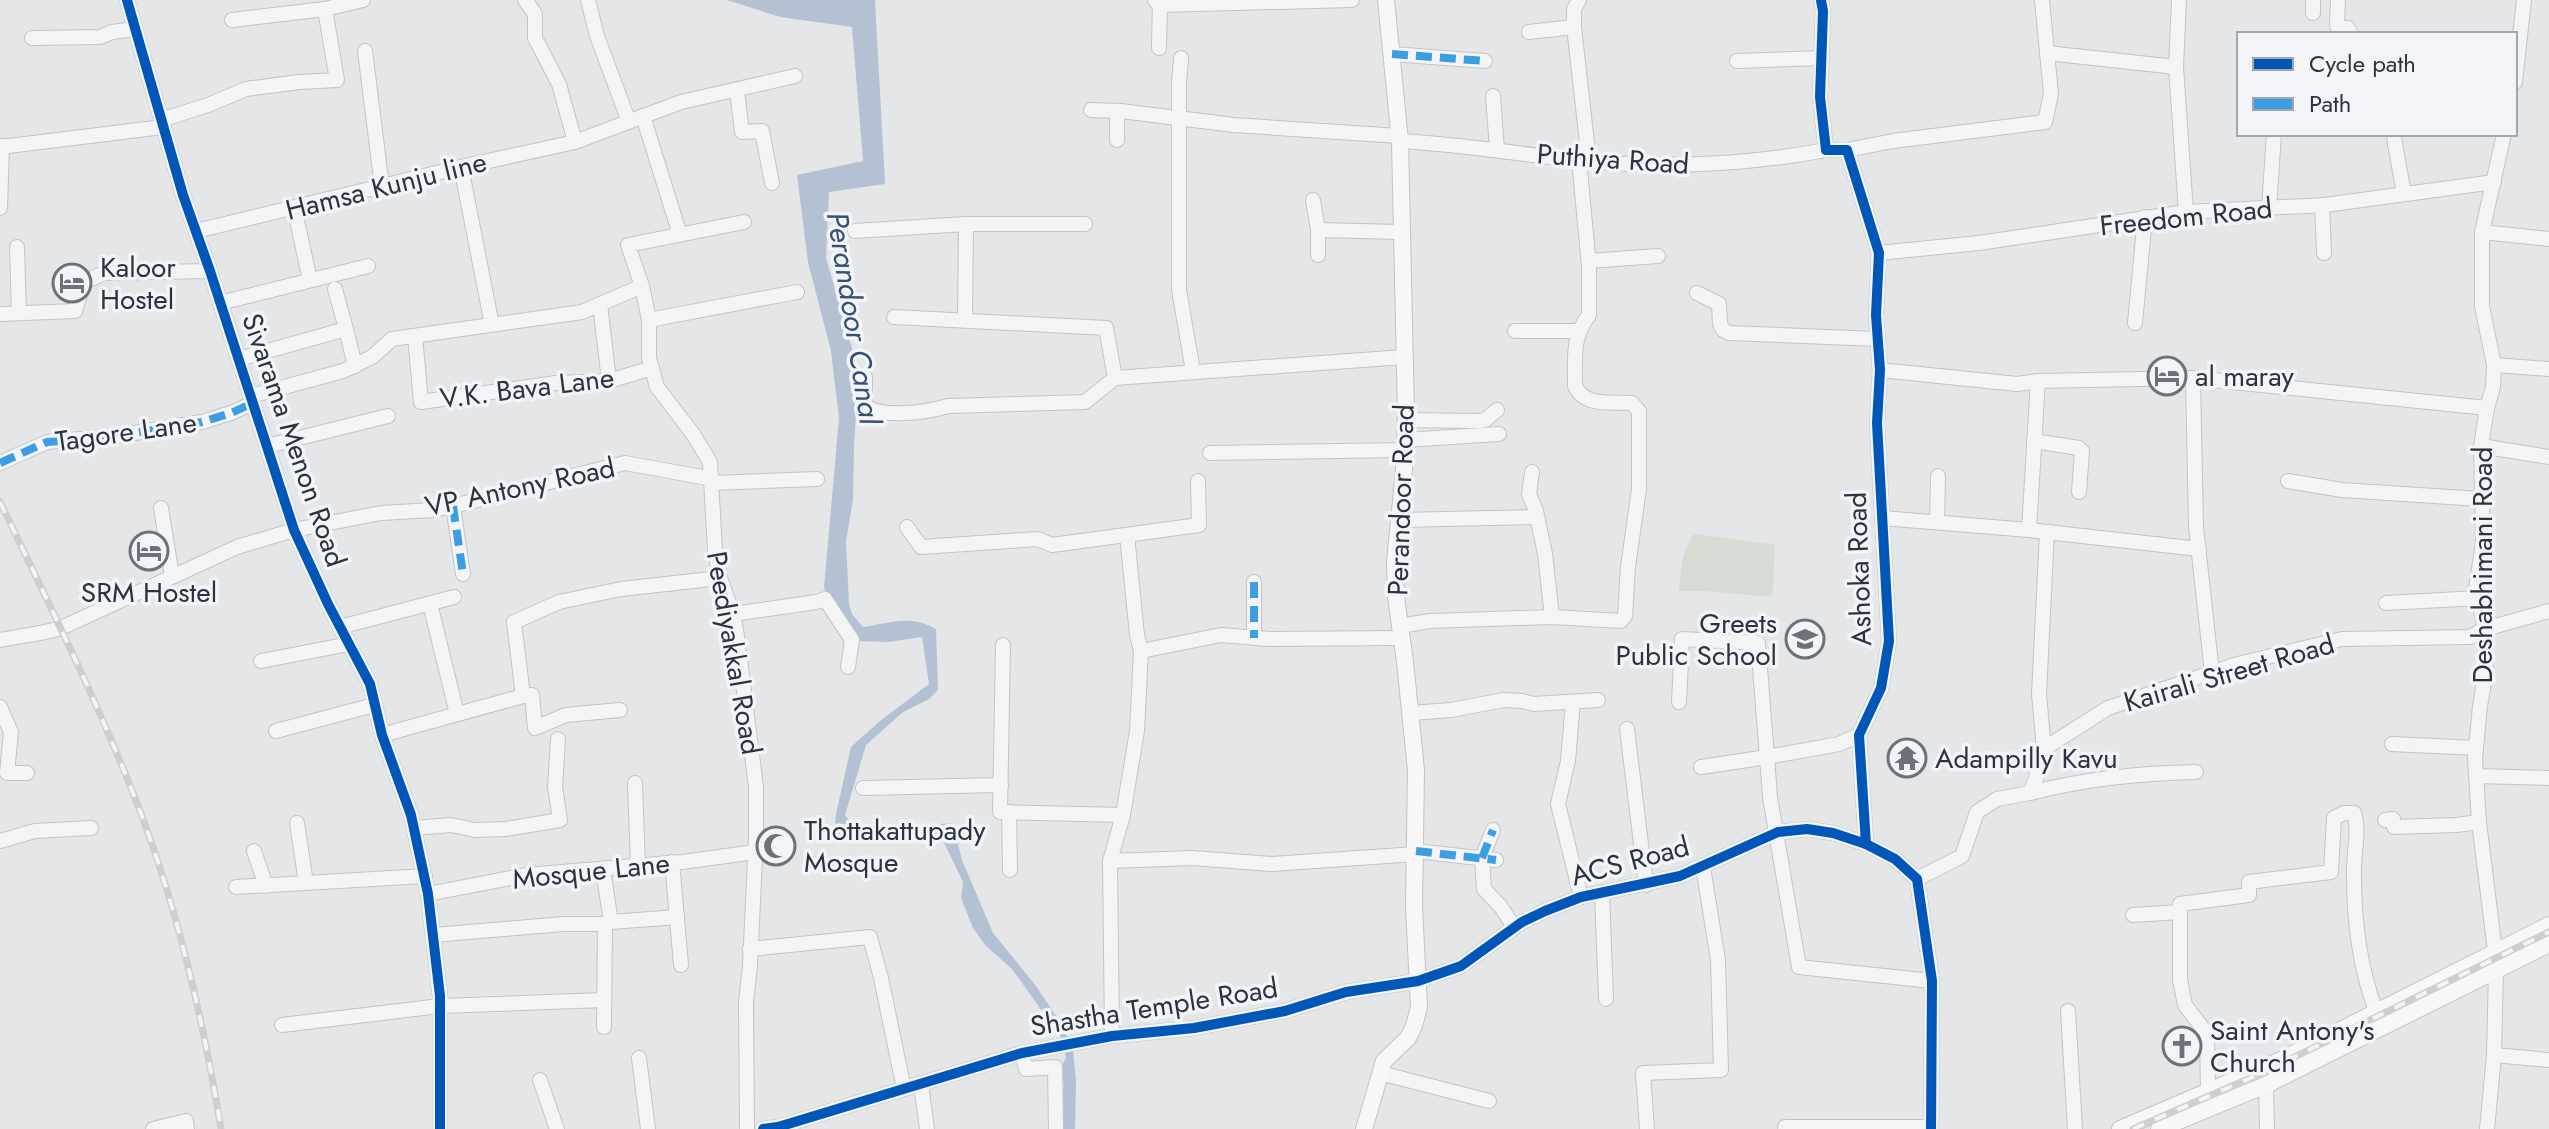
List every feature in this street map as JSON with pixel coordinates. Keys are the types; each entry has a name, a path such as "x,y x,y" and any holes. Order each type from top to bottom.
{"main road":[{"name":"Perandoor Road","path":"1364,1129 1384,1061 1408,1038 1419,1007 1414,907 1416,770 1395,562 1405,445 1400,138 1386,0"},
{"path":"2120,1129 2281,1060 2549,925"},
{"path":"2159,1129 2266,1085 2549,944"},
{"path":"2495,951 2496,970"}],"street":[{"name":"Sivarama Menon Road","path":"127,0 183,195 294,530 370,684 382,735 414,828 434,935 440,1006 440,1129"},
{"path":"232,20 325,9 363,0"},
{"path":"525,0 535,14 535,38 559,84 575,142"},
{"path":"588,0 597,36 636,119 680,235 744,222"},
{"path":"1159,48 1158,2 1352,0"},
{"path":"1141,651 1221,635 1254,638 1400,632 1430,621 1552,617 1621,621 1625,616 1639,489 1639,411 1632,403 1588,400 1577,392 1575,386 1575,345 1581,324 1589,315 1584,160 1574,27 1574,9 1579,0"},
{"path":"1821,0 1820,97 1826,150 1847,150 1893,141 2045,122 2051,94 2042,0"},
{"path":"2179,0 2176,67 2186,212"},
{"path":"2338,0 2338,28 2348,28 2350,32"},
{"path":"2517,64 2524,0"},
{"path":"0,208 1,146 162,123 246,89 337,80 325,9"},
{"path":"1529,32 1574,27"},
{"path":"32,38 100,37 135,29"},
{"path":"365,51 382,187"},
{"path":"2047,53 2176,67"},
{"path":"1392,54 1485,61"},
{"path":"1181,58 1179,290 1193,371"},
{"path":"1737,61 1821,58"},
{"name":"Hamsa Kunju line","path":"196,231 575,142 681,102 795,76"},
{"path":"737,90 742,132 762,131 772,183"},
{"path":"1493,96 1497,150"},
{"name":"Puthiya Road","path":"1091,110 1400,138 1631,164 1709,165 1785,158 1826,150"},
{"path":"1117,111 1117,140"},
{"path":"2269,208 2274,136"},
{"name":"Deshabhimani Road","path":"2495,951 2476,776 2476,748 2486,671 2485,629 2476,588 2483,543 2481,446 2493,387 2494,365 2482,306 2482,232 2504,136"},
{"path":"2394,138 2404,194"},
{"name":"Ashoka Road","path":"1847,150 1879,253 1877,423 1889,641 1881,688 1859,735 1866,844"},
{"path":"461,167 492,325"},
{"name":"Freedom Road","path":"1879,253 1979,243 2186,212 2322,205 2494,182"},
{"path":"1313,200 1318,255"},
{"path":"2322,205 2324,253"},
{"path":"2135,323 2145,217"},
{"path":"297,221 310,280"},
{"path":"965,320 966,224"},
{"path":"855,231 966,224 1085,224"},
{"path":"1318,230 1401,232"},
{"path":"2482,232 2549,239"},
{"name":"Peediyakkal Road","path":"680,235 628,245 642,286 649,320 649,358 657,387 710,462 712,515 720,578 733,614 756,787 746,1003 747,1129"},
{"path":"17,247 19,313"},
{"path":"1589,261 1658,256"},
{"path":"220,303 368,266"},
{"path":"0,314 75,311 84,282 104,273 210,271"},
{"path":"252,399 355,366 372,357 392,339 582,312 642,286"},
{"path":"335,289 355,366"},
{"path":"649,320 797,292"},
{"path":"1697,293 1719,304 1720,324 1729,333 1878,339"},
{"path":"600,304 609,381"},
{"path":"894,317 1106,328 1115,378"},
{"path":"239,359 346,329"},
{"path":"1515,331 1579,331"},
{"name":"V.K. Bava Lane","path":"415,336 421,402 556,383 609,381 652,368"},
{"path":"865,377 865,406 882,413 930,411 948,406 1085,402 1115,378 1404,357"},
{"path":"2494,365 2549,369"},
{"path":"1880,370 2017,384 2193,378 2487,408"},
{"path":"2193,378 2199,549 2212,673"},
{"path":"2029,530 2038,381"},
{"name":"Tagore Lane","path":"0,463 47,442 116,436 202,422 231,413 252,399"},
{"path":"1405,420 1479,421 1497,410"},
{"path":"267,446 388,416"},
{"path":"1210,453 1405,445 1499,434"},
{"path":"2034,441 2082,451 2079,492"},
{"path":"2481,446 2549,457"},
{"name":"VP Antony Road","path":"0,640 61,628 237,547 294,530 381,513 453,506 625,463 713,481 817,479"},
{"path":"1532,472 1529,494 1547,569 1552,617"},
{"path":"1937,522 1938,476"},
{"path":"907,527 921,547 1038,539 1052,545 1199,525 1198,481"},
{"path":"2288,481 2342,490 2480,499"},
{"path":"453,506 463,574"},
{"path":"161,508 172,576"},
{"path":"1399,520 1536,517"},
{"path":"1882,518 2199,549"},
{"path":"2030,793 2037,776 2034,755 2044,750 2039,694 2047,532"},
{"path":"1112,1036 1110,861 1123,815 1137,731 1141,651 1127,535"},
{"path":"523,696 514,622 559,602 621,589 720,578"},
{"path":"1254,582 1254,638"},
{"path":"340,627 454,597"},
{"path":"2386,603 2479,598"},
{"path":"733,614 825,599 852,640 848,667"},
{"name":"Kairali Street Road","path":"2044,750 2108,708 2212,673 2342,639 2470,637 2485,629 2549,611"},
{"path":"432,612 457,714"},
{"path":"1679,702 1682,639 1758,643 1770,797 1799,967 1932,981"},
{"path":"261,661 349,644"},
{"path":"1003,645 1000,812 1123,815"},
{"path":"382,735 532,695 535,728 566,715 620,710"},
{"path":"1411,713 1451,710 1504,700 1534,704 1598,700"},
{"path":"1573,702 1568,761 1558,804 1581,897"},
{"path":"276,731 374,705"},
{"path":"0,707 11,732 7,773 27,773"},
{"path":"1627,729 1646,885"},
{"path":"1701,767 1839,744 1859,735"},
{"path":"414,828 451,825 475,830 506,829 560,820 555,787 558,739"},
{"path":"2392,744 2476,748"},
{"path":"1917,879 1962,856 1977,812 1997,799 2118,776 2196,772"},
{"path":"2476,776 2549,778"},
{"path":"635,783 638,866"},
{"path":"863,788 1001,785"},
{"path":"1009,812 1010,870"},
{"path":"2133,915 2249,895 2249,882 2331,872 2334,818 2344,813 2354,813 2354,881 2360,938 2365,976 2376,1011"},
{"path":"2385,820 2393,819 2394,827 2479,822"},
{"path":"297,823 306,883"},
{"path":"0,841 35,831 91,828"},
{"name":"ACS Road","path":"1418,981 1461,966 1514,927 1545,911 1581,897 1680,876 1778,832 1807,829 1833,833 1866,844"},
{"path":"1493,830 1484,889 1514,927"},
{"path":"1785,1127 1930,1128 1932,981 1917,879 1895,859 1866,844"},
{"path":"254,851 266,886"},
{"name":"Mosque Lane","path":"428,894 526,875 603,870 755,852"},
{"path":"1110,861 1192,858 1272,864 1416,852 1489,859"},
{"path":"672,862 681,965"},
{"path":"1647,1129 1643,1073 1721,1070 1718,960 1703,867"},
{"path":"603,870 611,922 677,917"},
{"path":"236,887 425,876"},
{"path":"1602,892 1606,999"},
{"path":"2180,908 2180,980 2185,1005 2207,1034 2208,1092"},
{"path":"434,935 563,924 605,924 604,1027"},
{"path":"750,949 870,937 904,1089"},
{"path":"2487,1129 2494,1055 2496,970"},
{"name":"Shastha Temple Road","path":"773,1128 1022,1053 1112,1036 1194,1028 1285,1011 1346,992 1418,981"},
{"path":"282,1025 440,1006 604,1000"},
{"path":"2068,1011 2075,1129"},
{"path":"1022,1053 1026,1069 1055,1067 1056,1129"},
{"path":"2494,1055 2549,1060"},
{"path":"639,1058 648,1129"},
{"path":"1380,1073 1489,1101"},
{"path":"540,1080 557,1129"},
{"path":"921,1084 927,1129"},
{"path":"2266,1085 2267,1129"},
{"path":"153,1129 187,1125"}],"shaded area":[{"path":"1695,534 1775,545 1772,597 1679,591 1684,554"}],"water":[{"path":"727,0 875,0 885,184 829,192 826,258 859,373 853,500 846,541 849,604 852,614 863,627 909,621 936,629 938,690 929,699 903,712 866,745 845,815 855,827 882,829 953,823 962,860 993,933 1036,986 1073,1048 1075,1129 1063,1129 1061,1067 1066,1058 1062,1039 1012,969 986,946 973,928 961,898 963,882 941,836 840,839 834,835 851,747 929,684 922,637 888,642 854,641 824,588 839,418 831,351 808,262 797,175 863,161 852,27 780,17"}],"railway":[{"path":"0,502 91,694 154,849 188,968 221,1129"},
{"path":"2133,1129 2262,1073 2549,932"}],"marked path":[{"path":"1392,54 1485,61"},
{"path":"0,463 47,442 116,436 202,422 253,403"},
{"path":"453,506 463,574"},
{"path":"1254,582 1254,638"},
{"path":"1482,858 1493,830"},
{"path":"1416,851 1496,860"}],"cycle path":[{"path":"127,0 183,195 294,530 370,684 382,735 411,815 428,894 440,996 440,1129"},
{"path":"1821,0 1820,97 1826,150 1847,150 1879,253 1877,423 1889,641 1881,688 1859,735 1866,844 1895,859 1917,879 1932,981 1931,1129"},
{"path":"763,1129 1022,1053 1112,1036 1194,1028 1285,1011 1346,992 1418,981 1461,966 1522,922 1545,911 1581,897 1680,876 1778,832 1807,829 1833,833 1866,844"}],"place":[{"name":"Kaloor Hostel","path":"72,283"},
{"name":"al maray","path":"2167,376"},
{"name":"SRM Hostel","path":"149,551"},
{"name":"Greets Public School","path":"1805,639"},
{"name":"Adampilly Kavu","path":"1907,758"},
{"name":"Thottakattupady Mosque","path":"776,846"},
{"name":"Saint Antony's Church","path":"2182,1046"}],"water label":[{"name":"Perandoor Canal","path":"854,318"}]}
